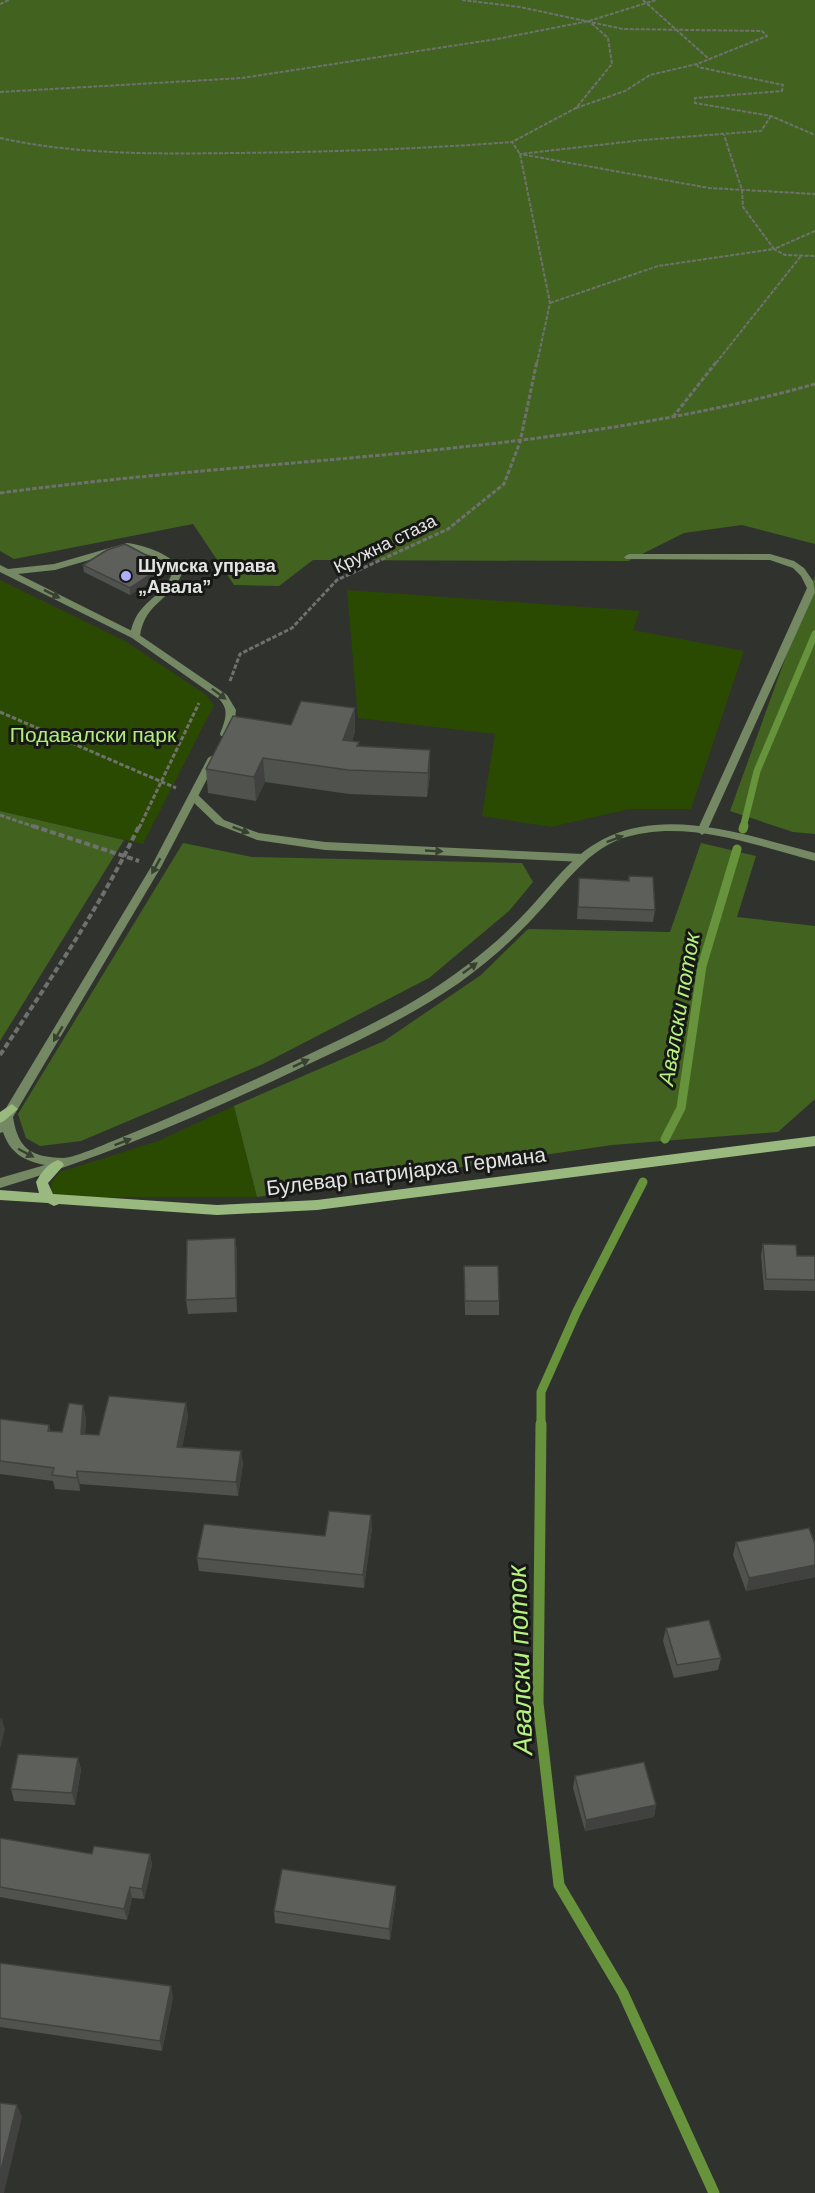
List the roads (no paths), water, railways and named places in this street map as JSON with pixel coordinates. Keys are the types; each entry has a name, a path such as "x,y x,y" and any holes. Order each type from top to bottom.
{"main road":[{"name":"Булевар патријарха Германа","path":"0,1195 54,1201 218,1210 317,1205 815,1140"},
{"path":"54,1201 45,1195 42,1182 49,1172 63,1164"}],"street":[{"path":"4,570 55,567 126,546 136,547 172,563 178,571 175,581 138,615 135,636"},
{"path":"629,557 770,557 791,562 802,569 812,588 702,831"},
{"path":"0,1128 156,867 231,720 230,706 223,697 135,636 4,570"},
{"path":"194,796 220,822 257,836 325,846 583,858"},
{"path":"0,1183 63,1164 148,1133 363,1034 429,996 476,964 531,915 564,875 600,845 634,832 667,828 702,831 815,856"},
{"path":"7,1115 8,1135 20,1152 63,1164"}],"waterway":[{"name":"Авалски поток","path":"743,828 757,771 815,634"},
{"name":"Авалски поток","path":"665,1139 681,1108 702,966 737,849"},
{"name":"Авалски поток","path":"541,1424 541,1392 577,1311 643,1182"},
{"name":"Авалски поток","path":"541,1424 538,1703 559,1885 623,1993 714,2193"}],"place":[{"name":"Шумска управа „Авала”","path":"126,576"}],"park label":[{"name":"Подавалски парк","path":"93,734"}]}
